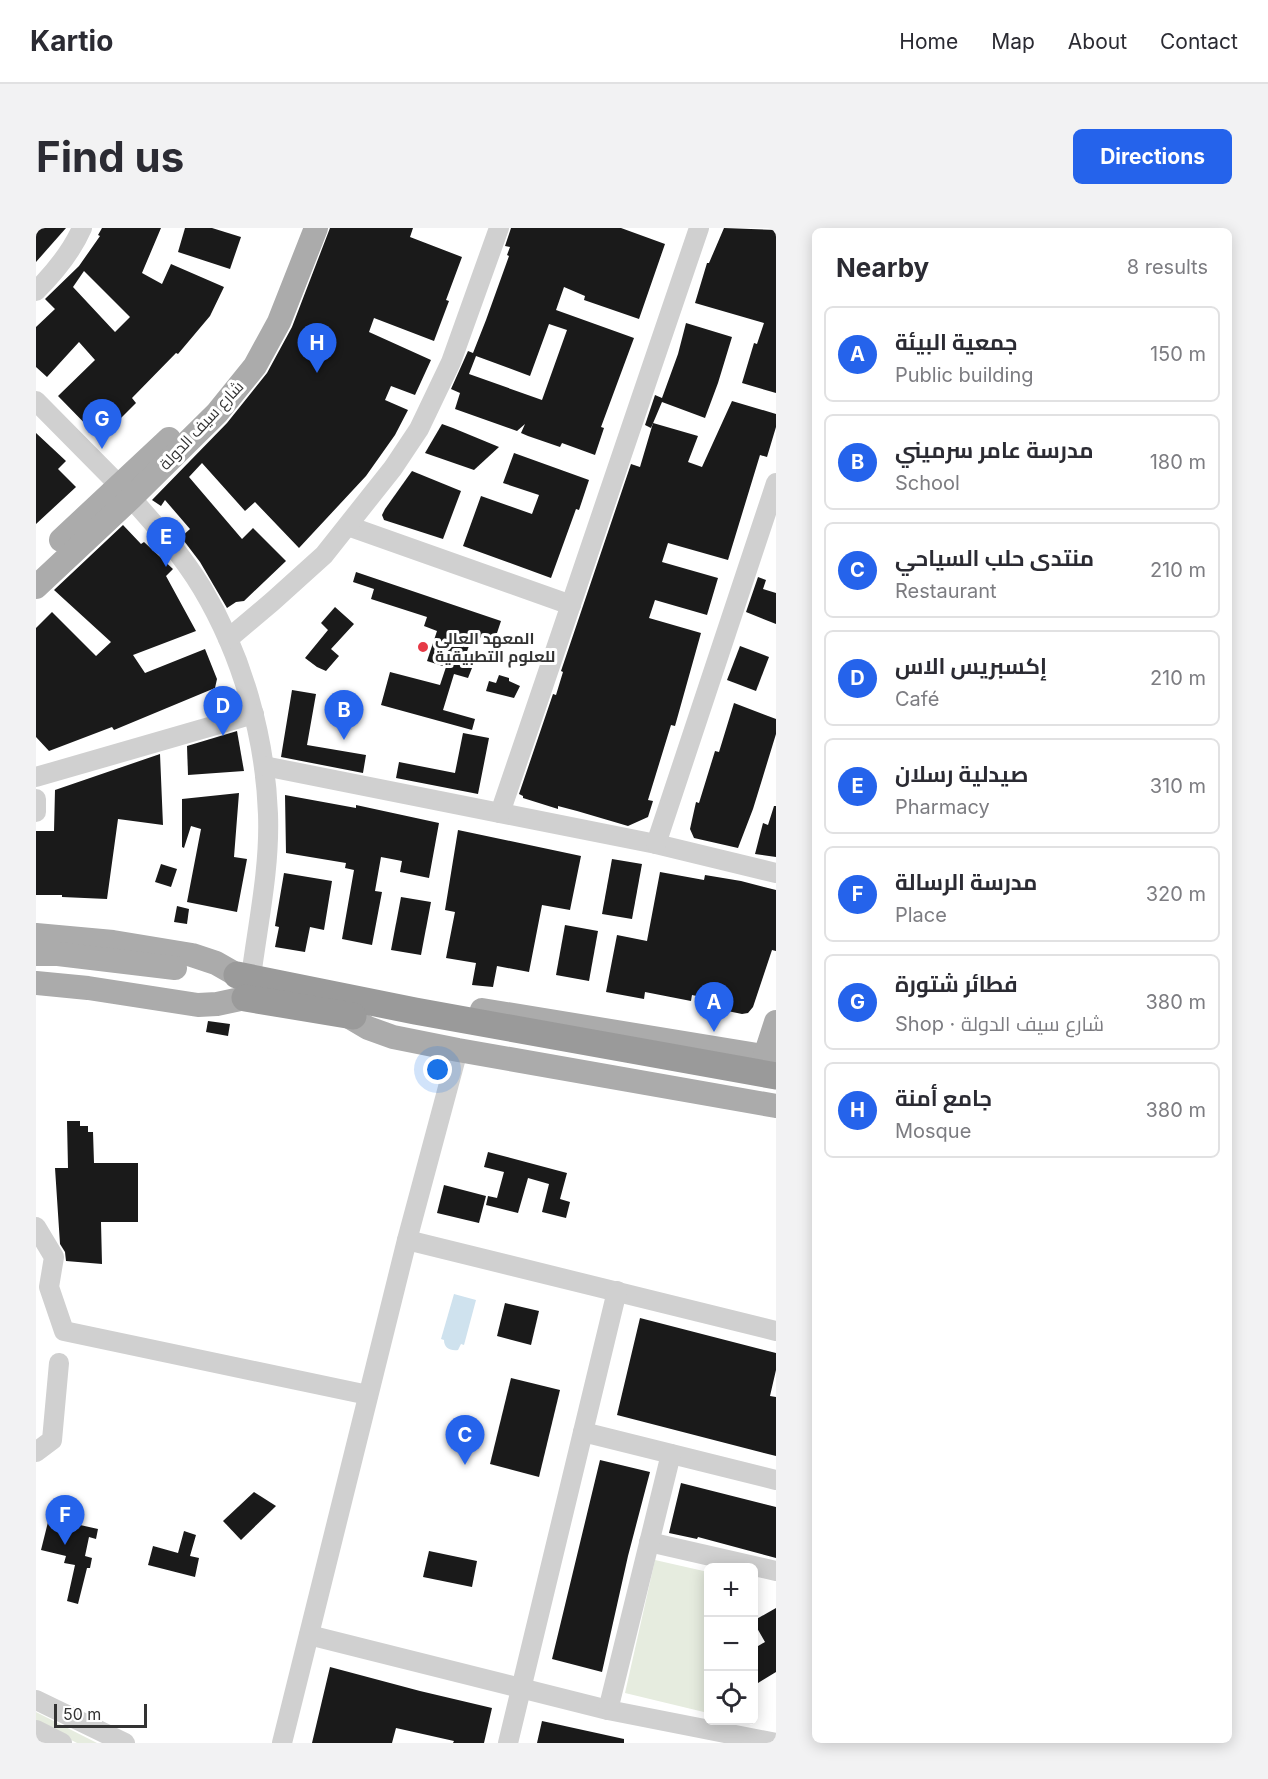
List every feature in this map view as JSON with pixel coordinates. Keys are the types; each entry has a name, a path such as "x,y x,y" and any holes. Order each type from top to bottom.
{"highway":[{"path":"244,983 776,1094"},
{"path":"348,1006 415,1011 772,1063"}],"main road":[{"name":"شارع سيف الدولة","path":"36,586 222,389 252,345 275,301 298,228"},
{"name":"شارع سيف الدولة","path":"36,565 217,412 255,366 279,322 316,228"},
{"path":"36,935 113,942 192,955 216,963 244,983"},
{"path":"36,954 68,955 244,983"},
{"path":"36,970 244,983"},
{"path":"36,983 88,988 198,1005 217,1004 244,983"},
{"path":"348,1006 368,1028 393,1037 776,1106"},
{"path":"772,1063 776,1022"}],"street":[{"path":"36,291 72,249 82,228"},
{"path":"228,639 324,555 393,468 419,429 451,362 499,228"},
{"path":"500,813 699,228"},
{"path":"36,401 125,492 169,541 202,588 228,639 254,714 264,766 268,815 266,864 244,983"},
{"path":"656,844 776,483"},
{"path":"348,526 571,605"},
{"path":"36,777 254,714"},
{"path":"264,766 656,844 776,873"},
{"path":"36,799 36,812"},
{"path":"282,1743 407,1240 458,1050"},
{"path":"36,1227 54,1257 49,1287 64,1330 368,1395"},
{"path":"407,1240 776,1330"},
{"path":"508,1743 617,1292"},
{"path":"36,1452 52,1440 59,1363"},
{"path":"583,1432 776,1480"},
{"path":"608,1710 671,1454"},
{"path":"649,1542 776,1571"},
{"path":"309,1635 608,1710 776,1743"},
{"path":"36,1700 125,1743"},
{"path":"39,1736 62,1743"}],"shaded area":[{"path":"655,1560 704,1571 704,1712 625,1693"},
{"path":"36,1712 97,1743 77,1743 36,1722"}],"water":[{"path":"454,1294 476,1300 464,1345 461,1344 458,1350 448,1348 441,1339"}],"building":[{"path":"36,228 66,228 36,262"},
{"path":"102,228 161,228 142,273 162,284 171,264 224,287 210,316 178,354 176,353 132,398 136,403 100,439 58,396 95,360 79,342 47,377 36,367 36,327 55,309 45,299 79,266 100,236 98,235","holes":["84,271 130,317 115,332 73,287"]},
{"path":"185,228 212,228 241,237 230,269 178,252"},
{"path":"330,228 413,228 410,237 462,257 434,341 374,318 369,332 431,360 415,395 391,386 385,400 408,410 395,435 366,476 299,548 255,502 245,511 202,463 189,477 242,539 253,528 286,561 244,601 236,602 227,608 200,562 181,537 190,529 165,500 161,506 152,500 227,423 267,373 292,327"},
{"path":"511,228 621,228 665,244 639,319 584,300 585,296 564,287 556,310 634,338 601,427 604,428 595,455 562,443 560,447 521,433 525,424 517,431 455,409 460,393 451,389 468,351 473,353 486,320 509,256 507,255 510,247 505,246","holes":["549,324 567,330 542,400 469,374 476,356 530,376"]},
{"path":"724,228 776,230 776,393 742,383 754,343 757,344 764,323 695,303 707,263"},
{"path":"686,323 732,337 718,383 705,418 662,402 651,428 645,425 655,395 662,398 678,354"},
{"path":"732,401 776,414 776,427 767,457 760,455 728,560 668,543 662,562 718,578 707,615 655,600 649,618 701,633 675,726 671,725 648,800 653,801 648,817 628,826 523,798 519,794 553,694 556,695 563,672 561,671 631,464 640,467 653,423 698,436 688,462 702,467"},
{"path":"442,424 499,447 474,470 425,453"},
{"path":"36,433 66,461 58,469 76,487 36,524"},
{"path":"514,453 589,480 551,578 463,546 481,496 532,514 539,495 503,483"},
{"path":"412,471 461,491 443,539 384,520 382,515 385,509"},
{"path":"123,525 141,544 144,542 173,569 166,576 196,631 133,655 145,673 205,649 217,679 215,688 114,730 112,727 49,751 36,737 36,628 52,612 96,656 111,642 54,590"},
{"path":"356,572 501,621 494,642 473,635 462,665 472,668 468,678 454,674 443,710 475,719 472,730 381,705 390,672 440,685 446,667 427,661 437,631 424,626 427,617 371,599 374,589 353,582"},
{"path":"758,577 766,580 763,589 776,593 776,624 746,612"},
{"path":"335,607 354,624 331,649 339,656 326,671 305,658 328,630 321,623"},
{"path":"740,646 769,657 756,691 727,680"},
{"path":"499,675 509,678 509,681 520,686 514,698 486,691 489,681 496,683"},
{"path":"292,690 316,694 307,745 366,755 363,773 281,757"},
{"path":"734,703 776,719 776,734 753,809 738,848 694,838 690,829 696,802 699,803 715,751 719,752"},
{"path":"237,731 244,771 188,775 187,746"},
{"path":"463,733 489,738 478,794 396,778 399,762 455,773"},
{"path":"160,754 163,825 118,819 107,899 36,895 36,831 54,831 55,790"},
{"path":"239,793 234,857 247,859 237,912 187,902 201,829 191,826 184,848 182,847 182,799"},
{"path":"285,795 356,808 356,805 439,823 429,878 400,872 402,861 381,857 375,891 382,892 372,945 342,939 354,870 345,868 346,863 286,853"},
{"path":"774,806 776,806 776,857 755,854 763,823 768,825"},
{"path":"458,830 581,856 570,910 542,905 529,972 497,966 493,987 472,985 476,963 446,958 455,912 445,910"},
{"path":"612,859 642,864 632,919 602,914"},
{"path":"161,864 177,869 171,887 155,882"},
{"path":"660,872 704,880 705,875 776,890 776,951 772,950 753,1007 748,1013 742,1014 713,1008 715,1000 692,995 691,1001 645,992 644,999 606,992 617,935 647,941"},
{"path":"284,873 332,881 324,930 310,927 305,952 275,947 279,927 275,926"},
{"path":"401,897 431,902 421,955 391,950"},
{"path":"177,906 189,909 187,924 174,922"},
{"path":"565,925 598,931 589,981 556,975"},
{"path":"208,1021 230,1024 228,1036 206,1032"},
{"path":"67,1121 80,1121 80,1126 88,1126 88,1132 93,1132 94,1163 138,1163 138,1222 101,1222 102,1264 66,1261 65,1252 60,1244 55,1168 68,1168"},
{"path":"488,1152 567,1173 560,1199 570,1202 566,1218 542,1212 549,1184 528,1178 518,1213 486,1205 488,1196 497,1198 504,1172 484,1167"},
{"path":"444,1185 486,1196 479,1223 437,1213"},
{"path":"505,1303 539,1311 531,1345 497,1336"},
{"path":"640,1318 776,1353 776,1370 770,1396 776,1397 776,1456 617,1415"},
{"path":"511,1378 560,1390 539,1477 490,1464"},
{"path":"600,1460 650,1472 602,1672 552,1659"},
{"path":"681,1483 776,1507 776,1558 698,1537 697,1539 669,1533"},
{"path":"254,1492 276,1506 241,1540 223,1521"},
{"path":"49,1518 98,1529 96,1539 89,1537 85,1556 92,1558 90,1568 87,1568 78,1604 67,1601 75,1565 64,1563 66,1556 41,1550"},
{"path":"184,1531 196,1535 190,1556 199,1558 195,1577 148,1565 153,1546 178,1553"},
{"path":"429,1551 477,1561 472,1587 423,1577"},
{"path":"776,1608 776,1672 758,1683 758,1646 765,1642 758,1630 758,1618"},
{"path":"330,1667 492,1708 484,1743 453,1743 454,1741 396,1728 392,1743 312,1743"},
{"path":"542,1721 624,1739 624,1743 537,1743"}],"place":[{"name":"جامع أمنة","path":"317,373"},
{"name":"فطائر شتورة","path":"102,449"},
{"name":"صيدلية رسلان","path":"166,567"},
{"name":"المعهد العالي للعلوم التطبيقية","path":"423,647"},
{"name":"إكسبريس الاس","path":"223,736"},
{"name":"مدرسة عامر سرميني","path":"344,740"},
{"name":"جمعية البيئة","path":"714,1032"},
{"name":"منتدى حلب السياحي","path":"465,1465"},
{"name":"مدرسة الرسالة","path":"65,1545"}]}
